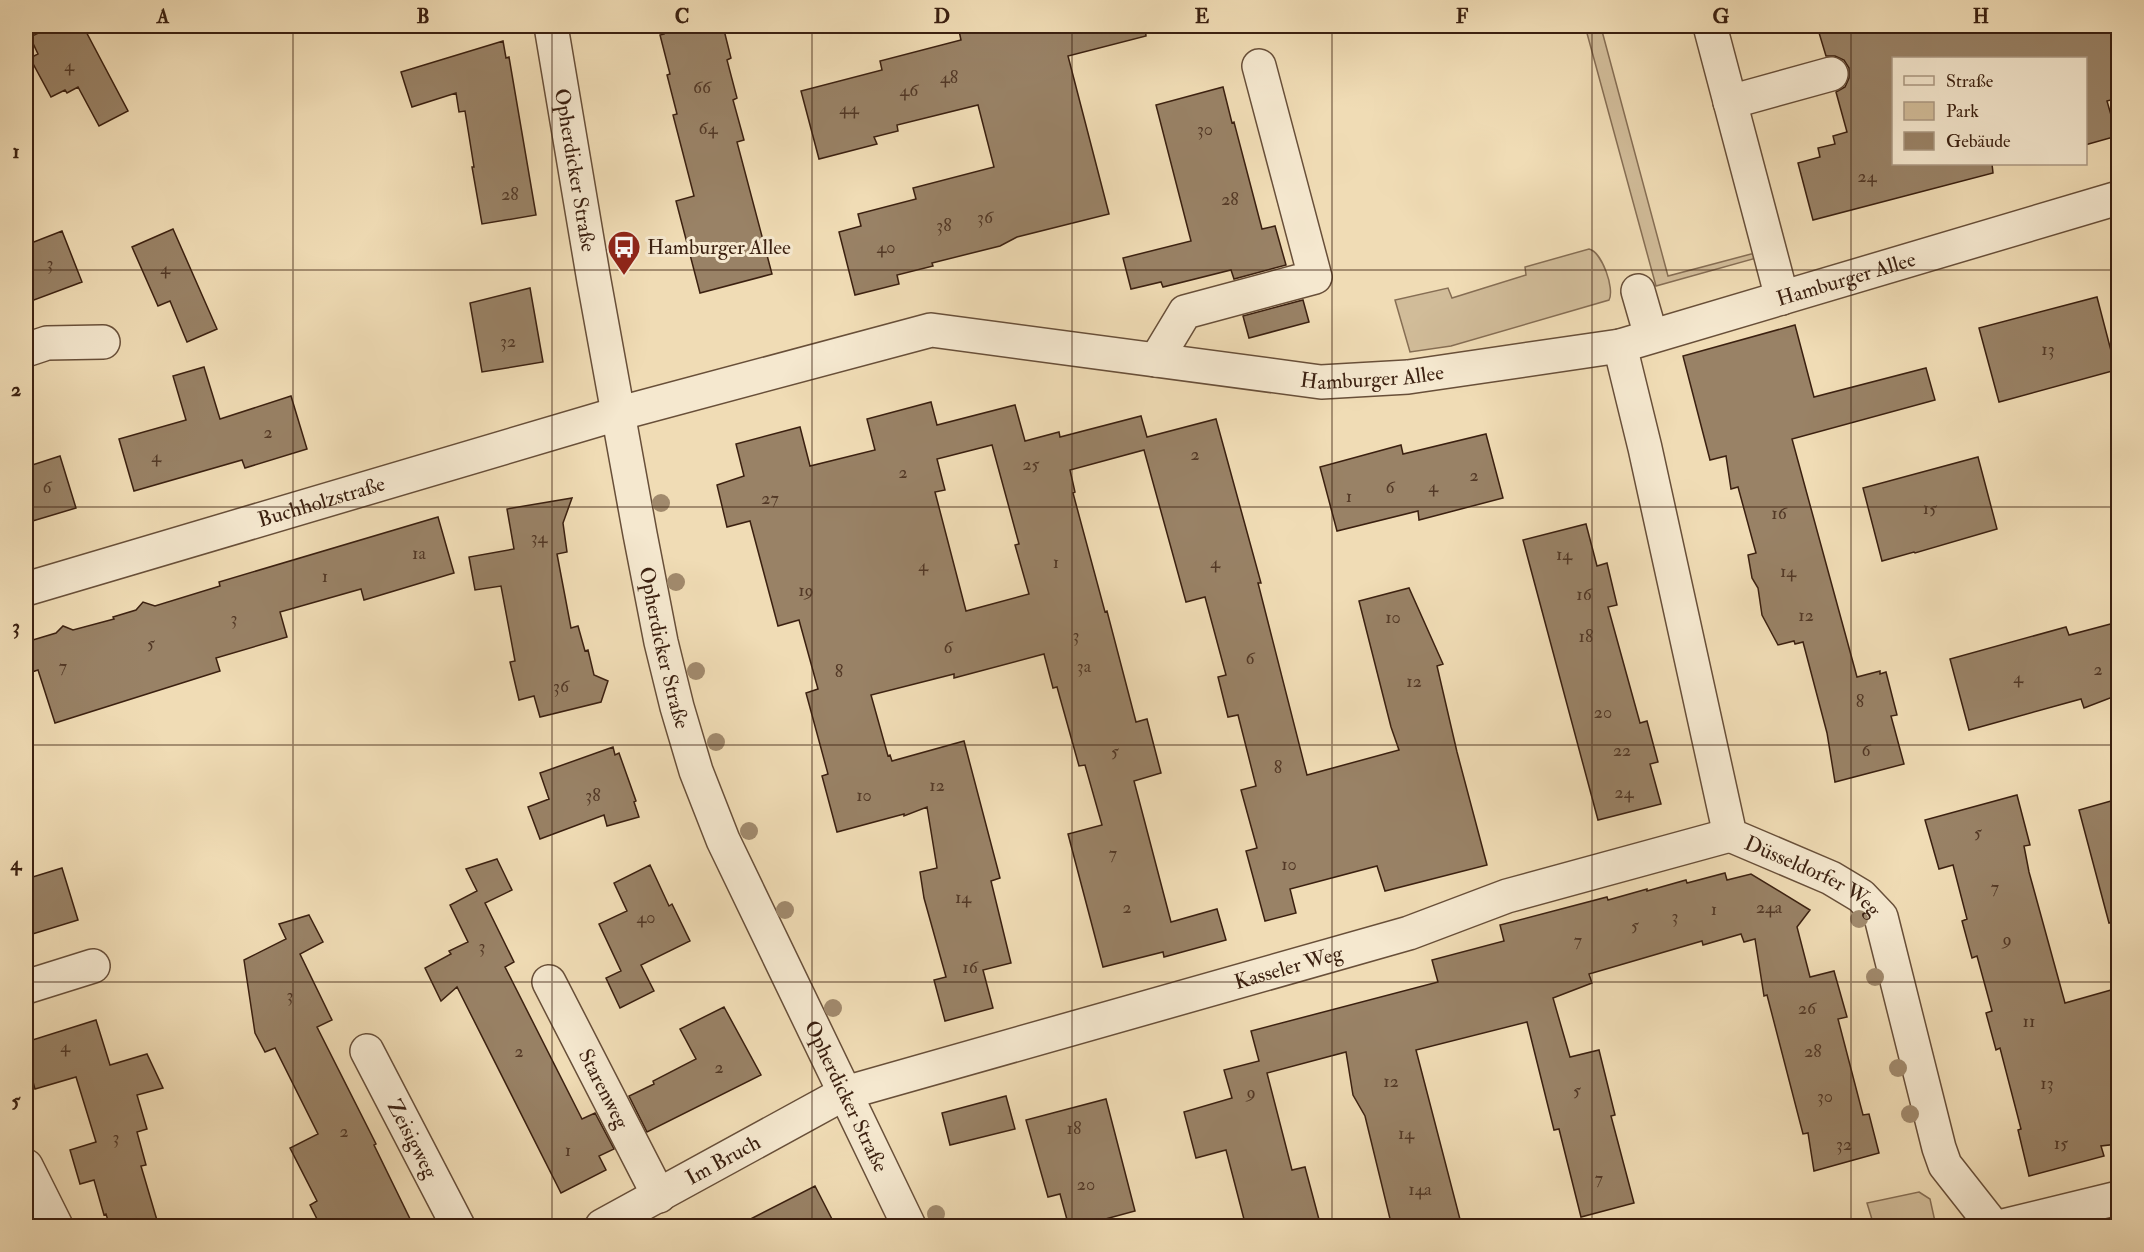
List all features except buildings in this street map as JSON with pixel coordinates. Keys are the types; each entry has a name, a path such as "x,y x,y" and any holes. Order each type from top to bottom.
{"street":[{"name":"Opherdicker Straße","path":"551,26 617,414 661,642 696,771 723,840 909,1227"},
{"path":"1710,26 1782,298"},
{"path":"1156,360 1185,312 1316,277 1259,66"},
{"path":"1730,102 1831,74"},
{"name":"Hamburger Allee","path":"617,414 931,330 1322,382 1408,377 1620,346 2118,198"},
{"path":"1638,291 1651,336"},
{"path":"26,350 47,343 103,342"},
{"name":"Düsseldorfer Weg","path":"1620,346 1645,448 1730,835 1831,878 1861,896 1881,916 1945,1165 1993,1227"},
{"name":"Buchholzstraße","path":"26,590 617,414"},
{"name":"Kasseler Weg","path":"845,1093 1409,933 1507,896 1730,835"},
{"path":"26,987 93,966"},
{"name":"Starenweg","path":"549,982 659,1196"},
{"name":"Zeisigweg","path":"367,1052 458,1227"},
{"name":"Im Bruch","path":"602,1227 845,1093"},
{"path":"26,1166 56,1227"},
{"path":"2003,1227 2118,1198"}],"green space":[{"path":"1585,26 1622,26 1602,31 1668,276 1755,254 1753,259 1656,286"},
{"path":"1589,249 1603,264 1609,280 1609,300 1451,346 1410,352 1395,300 1448,288 1452,298 1526,275 1525,267"},
{"path":"1919,1192 1930,1199 1936,1226 1874,1226 1867,1203"}],"place":[{"name":"Hamburger Allee","path":"624,276"}]}
